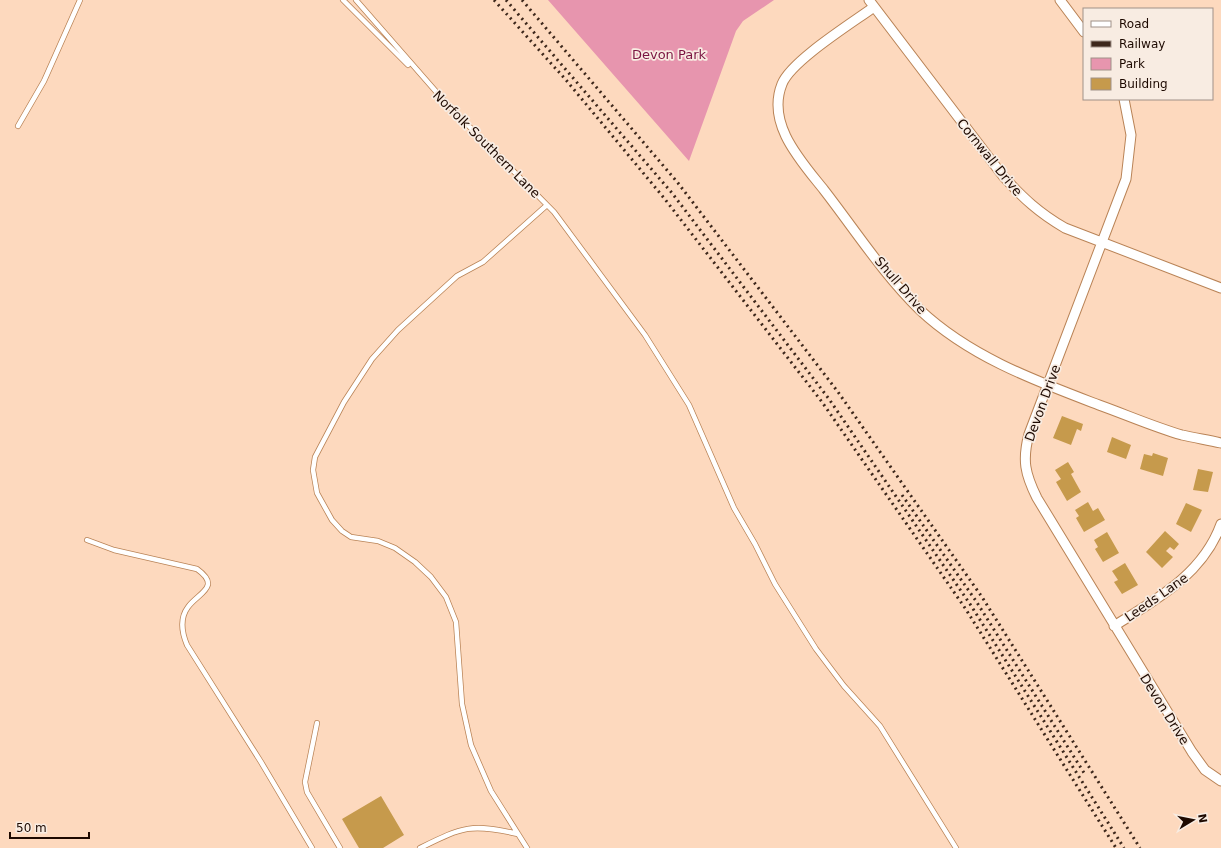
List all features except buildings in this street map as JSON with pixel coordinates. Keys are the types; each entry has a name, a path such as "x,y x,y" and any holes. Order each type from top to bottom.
{"street":[{"path":"1060,0 1083,31"},
{"name":"Cornwall Drive","path":"871,4 1003,176 1024,199 1042,214 1065,228 1221,288"},
{"name":"Shull Drive","path":"871,4 797,63 782,83 778,103 782,129 800,160 894,281 920,310 943,330 979,354 1047,386 1181,434 1221,443"},
{"name":"Devon Drive","path":"1124,100 1131,135 1126,179 1103,243 1047,386 1025,449 1027,478 1058,535 1192,752 1205,770 1221,781"},
{"name":"Leeds Lane","path":"1114,626 1156,600 1194,571 1218,533 1221,524"}],"lane":[{"path":"18,126 44,81 80,0"},
{"path":"343,0 446,103"},
{"name":"Norfolk Southern Lane","path":"356,0 446,103 547,204 569,231 663,362 689,405 734,508 755,544 775,584 816,649 844,686 880,726 956,848"},
{"path":"527,848 491,791 471,745 462,704 456,622 446,597 431,577 415,562 395,548 378,542 351,537 342,530 332,520 317,493 314,483 313,470 315,457 322,443 344,402 372,359 398,330 457,276 483,262 547,204"},
{"path":"87,540 114,550 197,569 204,574 208,582 206,590 188,607 182,620 182,633 187,645 261,762 312,848"},
{"path":"317,723 305,782 307,792 340,848"},
{"path":"420,848 452,832 467,828 489,827 518,834"}],"green space":[{"name":"Devon Park","path":"548,0 774,0 743,21 736,31 689,161"}],"railway":[{"path":"494,0 566,80 664,198 822,402 965,608 1116,848"},
{"path":"506,0 672,193 829,399 970,604 1124,848"},
{"path":"522,0 678,183 838,392 982,597 1140,848"},
{"path":"902,495 976,601 1086,776"}]}
